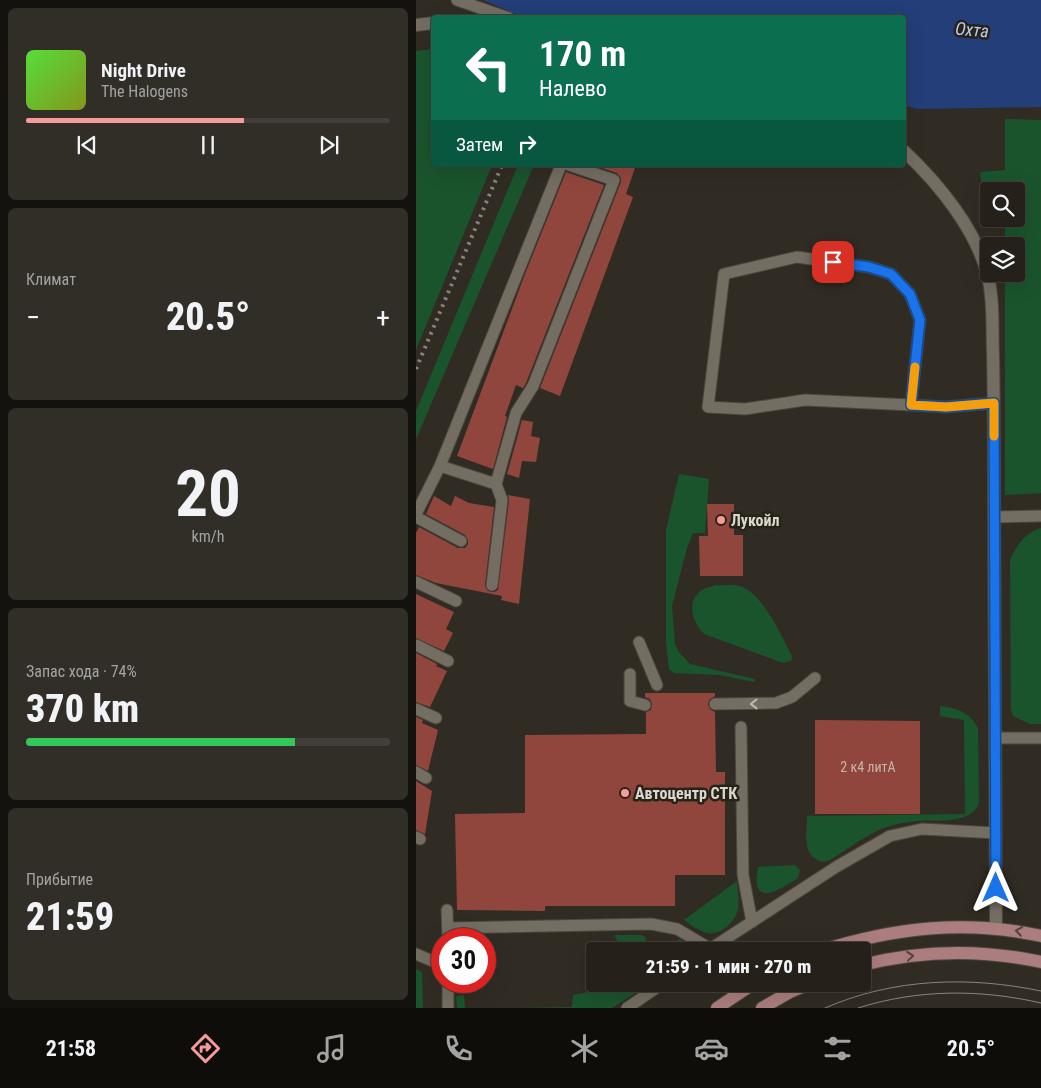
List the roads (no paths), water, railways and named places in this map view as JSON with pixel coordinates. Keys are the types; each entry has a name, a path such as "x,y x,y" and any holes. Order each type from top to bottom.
{"main road":[{"path":"850,942 898,931 940,927 996,928 1041,936"},
{"path":"871,963 902,956 941,953 980,953 1019,957 1041,962"},
{"path":"717,1008 741,992"},
{"path":"762,1008 790,992"}],"street":[{"path":"416,25 431,23"},
{"path":"906,153 947,199 980,251 988,278 992,313 994,403 996,928"}],"lane":[{"path":"457,0 500,15"},
{"path":"461,541 416,515 440,466 559,167"},
{"path":"492,586 502,500 496,484 516,413 533,386 614,180 576,167"},
{"path":"911,405 920,320 910,294 891,274 869,267 797,257 724,274 708,406 745,409 805,400 946,407 994,403"},
{"path":"440,466 496,484"},
{"path":"994,517 1041,516"},
{"path":"416,582 456,601"},
{"path":"639,642 657,684"},
{"path":"416,645 448,660"},
{"path":"630,674 630,701 645,705"},
{"path":"715,704 776,703 792,697 815,678"},
{"path":"416,708 436,718"},
{"path":"741,727 743,875 752,922"},
{"path":"995,738 1041,738"},
{"path":"721,942 836,867 890,836 922,829 996,833"},
{"path":"447,910 448,928"},
{"path":"496,931 652,924 677,929 697,942"},
{"path":"416,954 431,960"},
{"path":"627,1008 650,992"},
{"path":"448,993 448,1008"}],"water":[{"name":"Охта","path":"483,0 1041,0 1041,107 917,109 906,106 906,15 518,15"}],"tram line":[{"path":"825,1008 851,998 905,985 959,982 987,983 1041,991"},
{"path":"858,1008 903,997 949,993 995,995 1041,1003"}],"railway":[{"path":"416,369 501,167"}],"place":[{"name":"Лукойл","path":"721,520"},
{"name":"Автоцентр СТК","path":"625,793"}]}
